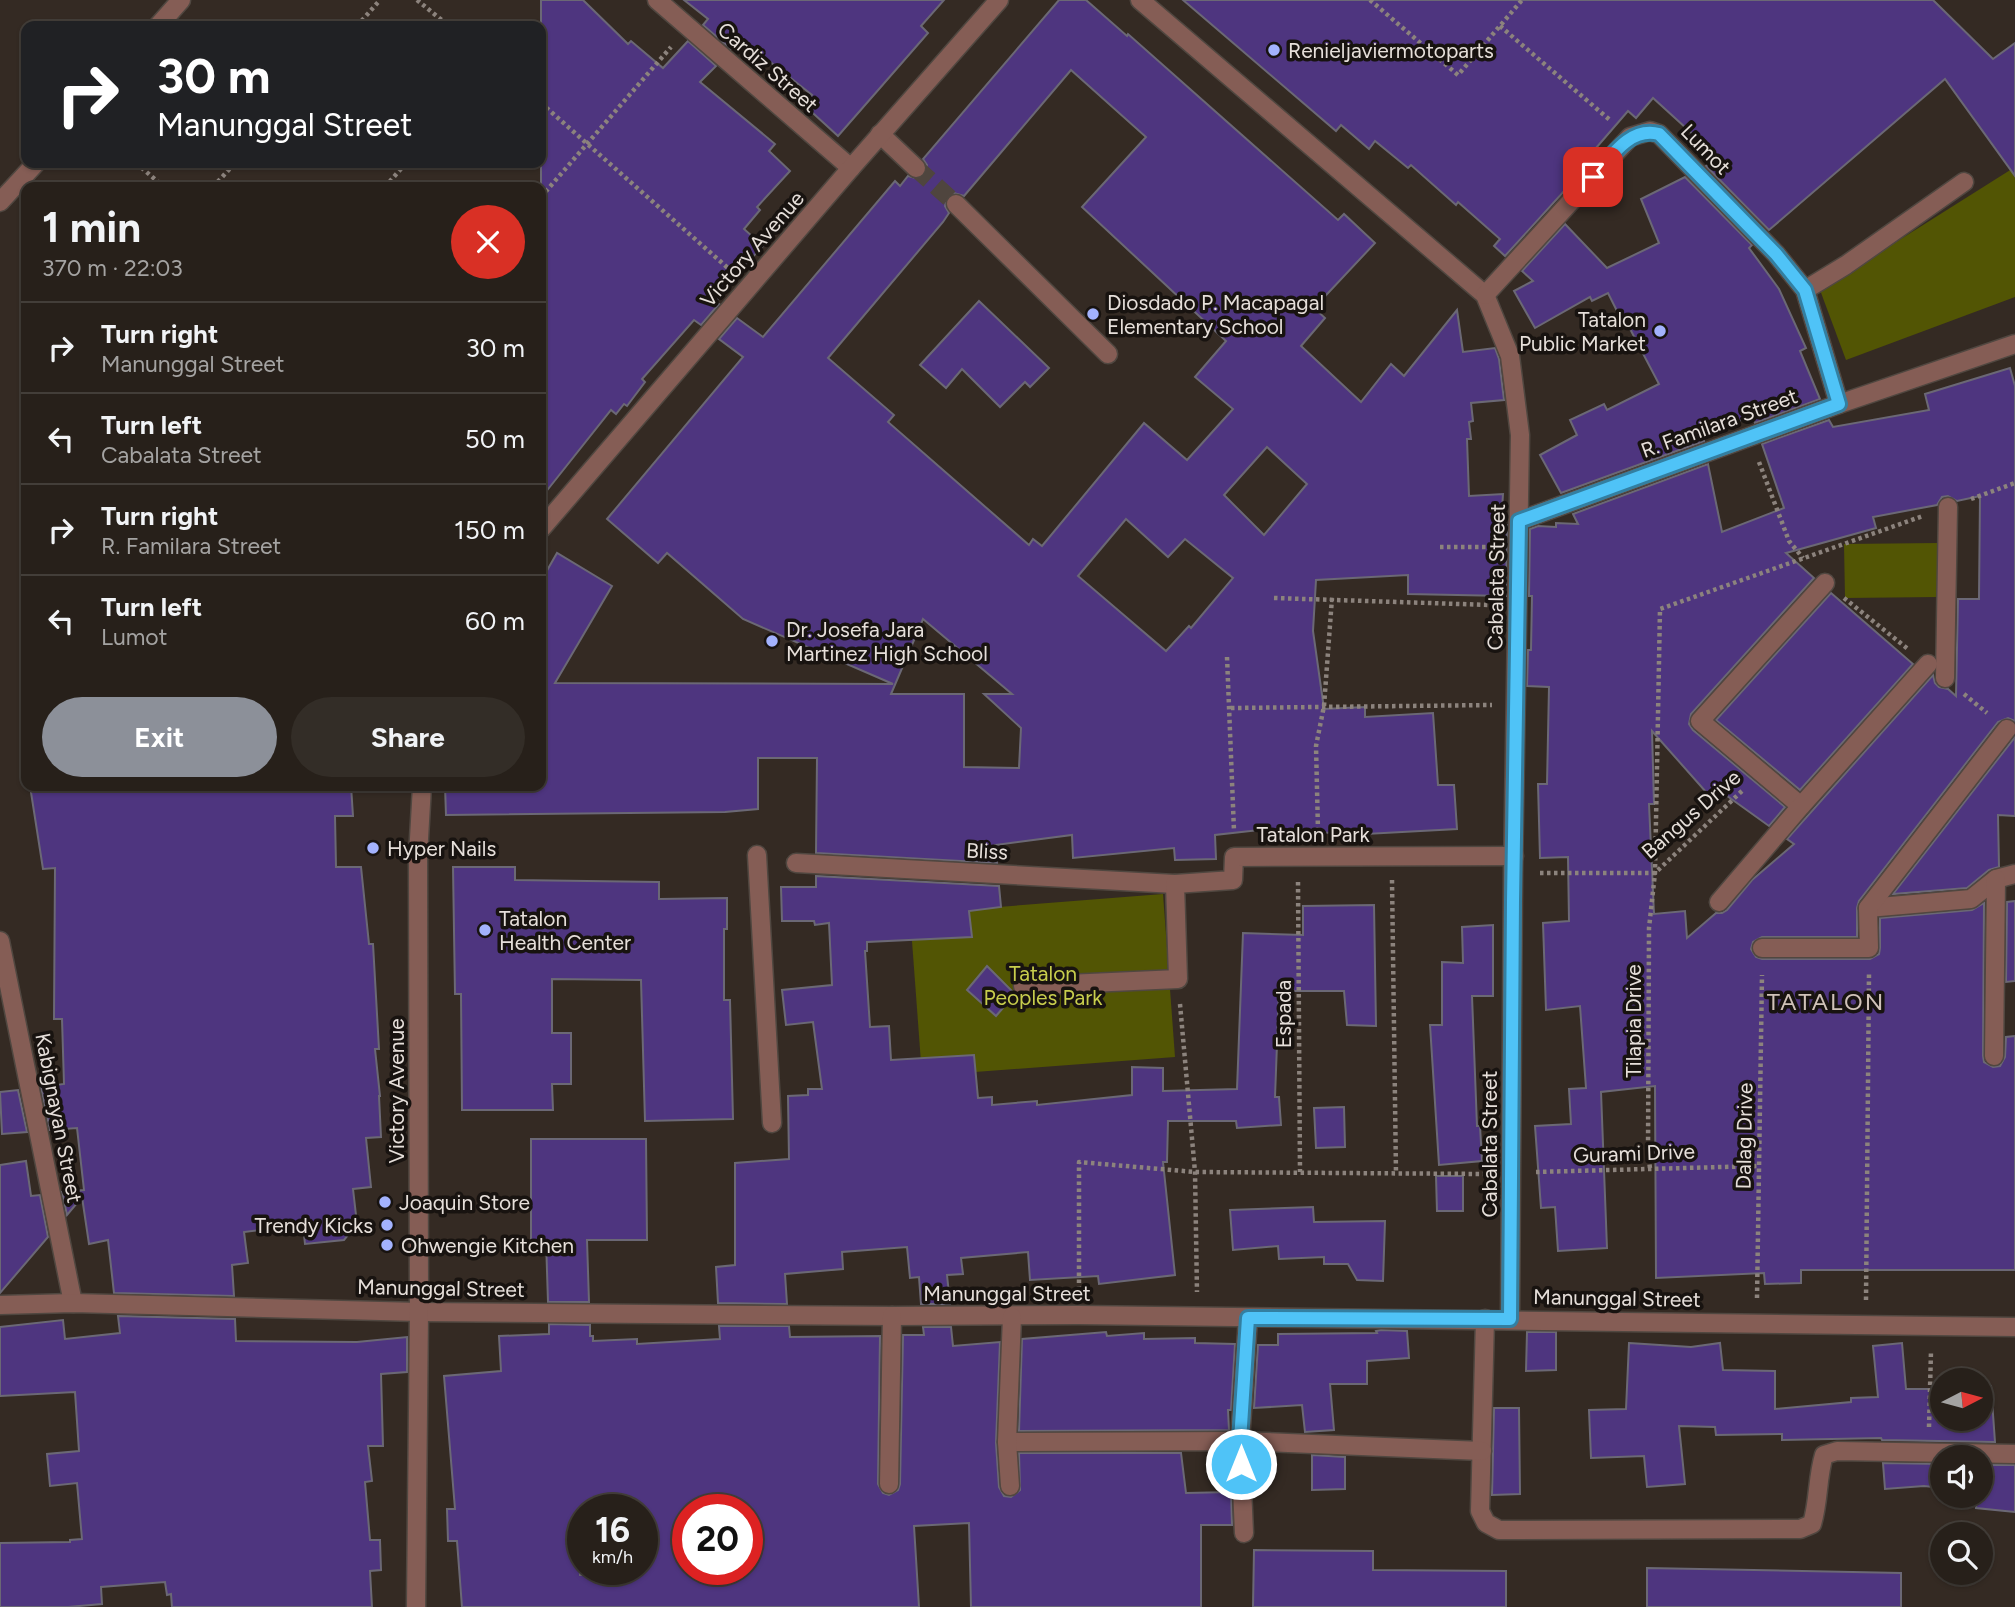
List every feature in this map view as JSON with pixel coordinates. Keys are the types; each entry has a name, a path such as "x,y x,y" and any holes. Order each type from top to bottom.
{"street":[{"path":"162,21 181,0"},
{"name":"Cardiz Street","path":"657,0 851,167"},
{"name":"Victory Avenue","path":"546,523 851,167 999,0"},
{"name":"Cabalata Street","path":"1140,0 1485,295 1510,356 1520,435 1510,1319"},
{"name":"Lumot","path":"1630,137 1650,131 1659,134 1776,254 1805,290 1839,404"},
{"path":"880,134 916,168"},
{"path":"1485,295 1630,137"},
{"path":"0,202 31,168"},
{"path":"1805,290 1846,265 1964,182"},
{"path":"956,204 1108,354"},
{"name":"R. Familara Street","path":"1519,521 1839,404 2015,344"},
{"path":"1945,678 1948,507"},
{"path":"1801,806 1700,720 1825,583"},
{"path":"1719,902 1928,664"},
{"path":"1762,948 1869,948 1868,908 2007,729"},
{"name":"Victory Avenue","path":"416,1607 419,1311 418,856 422,791"},
{"path":"757,856 772,1123"},
{"name":"Tatalon Park","path":"1175,884 1233,880 1234,857 1392,856 1514,865"},
{"name":"Bliss","path":"796,863 1175,884"},
{"path":"1868,908 1971,899 1996,879 2015,874"},
{"path":"1994,1056 1996,879"},
{"path":"1023,986 1178,979 1175,884"},
{"name":"Kabignayan Street","path":"0,941 73,1303"},
{"name":"Manunggal Street","path":"0,1305 73,1303 419,1311 1510,1319 2015,1327"},
{"path":"889,1484 892,1316"},
{"path":"1010,1486 1007,1442 1012,1317"},
{"path":"1244,1533 1240,1441 1248,1318"},
{"path":"1485,1319 1480,1511 1486,1523 1499,1530 1801,1529 1812,1524 1824,1455 1837,1451 2015,1454"},
{"path":"1007,1442 1240,1441 1482,1451"}],"path":[{"path":"361,21 380,0"},
{"path":"417,0 443,21"},
{"path":"1370,0 1458,75 1522,0"},
{"path":"1500,26 1630,137"},
{"path":"546,191 688,28"},
{"path":"546,107 749,288"},
{"path":"142,168 158,182"},
{"path":"218,182 230,168"},
{"path":"389,182 402,168"},
{"path":"1749,437 1788,541 1825,583 1928,664"},
{"path":"1802,557 2015,483"},
{"path":"1440,547 1519,548"},
{"name":"Tilapia Drive","path":"1650,1168 1649,928 1655,873 1660,609 1802,557"},
{"path":"1274,598 1518,606"},
{"path":"1319,856 1315,746 1324,706 1332,598"},
{"path":"1227,657 1231,708 1234,857"},
{"path":"1945,678 2007,729"},
{"path":"1231,708 1517,705"},
{"name":"Bangus Drive","path":"1514,865 1655,873 1762,773"},
{"name":"Espada","path":"1297,856 1300,1172"},
{"path":"1392,856 1396,1174"},
{"name":"Dalag Drive","path":"1756,1324 1762,948"},
{"path":"1866,1325 1869,948"},
{"path":"1178,979 1195,1172 1197,1318"},
{"name":"Gurami Drive","path":"1079,1315 1079,1162 1195,1172 1396,1174 1511,1174 1759,1166"},
{"path":"1929,1452 1931,1325"}],"green space":[{"path":"2015,167 2015,297 1846,360 1820,290"},
{"path":"1939,543 1938,597 1845,598 1844,544"},
{"name":"Tatalon Peoples Park","path":"1163,894 1175,1057 922,1076 910,914"}],"building":[{"path":"541,0 583,0 628,44 631,41 663,68 688,41 716,66 700,82 775,144 769,151 790,171 757,207 760,210 744,229 763,246 730,281 732,283 715,302 719,304 701,325 694,320 642,379 645,382 627,406 624,404 616,414 611,410 546,492 546,182 541,182 541,168 546,168 546,21 541,21"},
{"path":"684,0 944,0 921,26 928,33 838,136 804,105 812,95 750,46 746,50 737,43 731,49 703,25 708,19"},
{"path":"1059,0 1086,0 1338,220 1344,214 1375,243 1314,308 1325,318 1301,346 1361,402 1391,364 1404,376 1457,310 1463,352 1495,348 1504,400 1471,403 1471,439 1467,439 1469,496 1503,494 1501,524 1507,525 1506,596 1408,594 1408,575 1316,580 1313,631 1324,709 1365,707 1365,717 1433,713 1438,785 1454,785 1457,829 1366,834 1366,830 1268,837 1268,829 1215,835 1216,859 1175,860 1174,848 1073,858 1072,835 995,845 997,863 816,853 817,758 758,758 758,809 725,812 446,815 445,791 546,791 546,572 557,553 612,586 555,683 893,684 743,619 667,553 658,563 607,519 743,357 719,339 737,318 763,337 895,181 900,186 908,176 919,179 925,175 927,165 923,159","holes":["1071,70 1146,137 1082,207 1226,341 1195,377 1233,409 1187,460 1144,423 1042,546 1033,539 1029,545 888,422 894,415 828,358 943,222 949,213 945,206 947,197 954,193 964,196","1267,447 1307,484 1264,535 1224,495","1126,519 1168,557 1185,539 1233,578 1191,628 1189,626 1166,651 1078,576","923,619 1012,694 984,694 1021,728 1019,768 964,767 964,694 891,694"]},
{"path":"1183,0 1933,0 1993,59 2015,43 2015,176 1945,79 1769,230 1706,166 1720,159 1653,98 1636,118 1628,111 1583,163 1585,165 1566,189 1505,256 1494,246 1500,239 1458,202 1456,205 1411,165 1408,168 1375,141 1369,149 1341,125 1336,131"},
{"name":"Tatalon Public Market","path":"1685,177 1752,245 1749,248 1779,289 1806,348 1800,351 1820,399 1755,423 1752,415 1703,437 1704,441 1561,493 1540,455 1577,435 1570,420 1604,404 1607,410 1659,384 1608,293 1592,301 1590,297 1535,328 1514,291 1533,281 1522,271 1565,224 1607,268 1659,243 1641,199"},
{"path":"979,301 1049,368 1030,387 1025,382 1000,407 962,369 946,388 920,365"},
{"path":"2010,368 2015,386 2015,721 2008,718 1998,722 1859,901 1857,937 1762,937 1753,942 1751,949 1756,957 1762,959 1870,959 1879,954 1880,918 1972,910 1984,903 1984,1062 1993,1067 2000,1066 2005,1057 2006,1037 2015,1036 2015,1270 1801,1270 1801,1283 1765,1284 1764,1273 1656,1278 1655,1086 1601,1092 1607,1248 1558,1251 1555,1207 1541,1208 1535,1126 1571,1124 1569,1089 1586,1088 1580,1006 1546,1010 1543,923 1569,921 1568,857 1540,858 1538,784 1547,784 1549,687 1527,686 1528,650 1531,650 1530,529 1538,526 1556,527 1556,523 1578,524 1573,514 1708,464 1722,532 1784,508 1762,444 1829,420 1833,427 1929,410 1925,394","holes":["1948,496 1957,501 1980,496 1979,599 1958,599 1956,696 1948,689 1939,687 1933,675 1787,839 1794,844 1752,880 1727,910 1716,913 1687,938 1685,911 1654,914 1649,804 1654,804 1652,731 1714,801 1723,793 1769,826 1785,807 1693,730 1689,724 1691,714 1814,578 1786,553 1876,528 1873,517 1937,505 1942,497"]},
{"path":"1831,593 1913,664 1800,790 1716,720"},
{"path":"2015,737 2015,816 1998,815 1999,867 1989,870 1967,888 1893,894"},
{"path":"31,791 351,791 353,816 335,816 336,867 361,867 369,944 373,944 379,1049 375,1049 381,1137 366,1138 371,1187 353,1189 357,1224 344,1240 305,1244 303,1225 244,1232 248,1263 232,1265 234,1296 114,1293 108,1240 89,1244 82,1197 67,1215 62,1192 84,1190 77,1128 50,1130 41,1087 64,1084 62,1019 54,1019 55,868 43,869"},
{"path":"453,867 515,867 515,880 659,882 659,899 727,898 724,1000 730,1000 733,1119 645,1121 641,980 552,979 552,1033 571,1033 571,1084 552,1084 553,1110 462,1110 461,994 455,994"},
{"path":"816,876 999,886 1001,907 969,911 972,937 867,942 865,951 870,1027 889,1026 891,1060 974,1055 978,1098 992,1097 992,1105 1037,1101 1037,1105 1132,1095 1132,1067 1163,1068 1163,1091 1237,1089 1243,933 1303,935 1303,906 1374,905 1376,1026 1347,1025 1344,991 1279,991 1275,1097 1279,1097 1281,1125 1237,1128 1236,1121 1168,1121 1167,1162 1163,1162 1175,1275 1099,1284 1098,1276 1030,1280 1028,1252 961,1258 963,1274 947,1275 950,1304 921,1304 919,1277 910,1278 907,1247 842,1252 843,1269 785,1274 787,1304 718,1303 716,1267 735,1265 735,1163 789,1159 788,1096 808,1095 808,1089 822,1089 813,1022 786,1025 782,990 832,985 829,923 815,925 814,921 782,921 781,887 816,887"},
{"path":"2015,901 2015,981 2006,982 2007,902"},
{"path":"1493,925 1493,996 1472,996 1477,1126 1480,1126 1482,1161 1439,1165 1430,1025 1442,1025 1442,962 1463,963 1462,927"},
{"path":"987,966 1015,994 996,1016 967,990"},
{"path":"18,1090 27,1132 2,1134 0,1092"},
{"path":"1344,1107 1345,1147 1316,1148 1314,1108"},
{"path":"531,1139 646,1139 647,1240 587,1240 589,1302 548,1302 546,1240 531,1240"},
{"path":"26,1161 31,1196 40,1195 48,1237 0,1293 0,1165"},
{"path":"1436,1176 1463,1176 1463,1211 1437,1211"},
{"path":"1313,1207 1314,1222 1385,1221 1383,1281 1357,1280 1348,1264 1324,1264 1324,1257 1279,1259 1278,1246 1233,1250 1230,1210"},
{"path":"118,1316 235,1319 236,1341 357,1342 407,1337 407,1372 381,1374 383,1446 368,1446 372,1481 365,1482 370,1540 380,1540 381,1570 370,1571 372,1607 172,1607 171,1594 167,1595 165,1582 101,1587 102,1604 0,1607 0,1543 70,1542 82,1539 77,1483 50,1486 47,1454 79,1451 75,1392 0,1396 0,1327 63,1320 65,1339 120,1333"},
{"path":"549,1324 590,1325 593,1341 637,1339 637,1344 720,1339 719,1326 789,1326 790,1337 880,1336 878,1484 883,1493 889,1495 898,1490 900,1484 903,1335 924,1335 923,1327 951,1327 953,1346 1000,1342 996,1443 999,1487 1004,1496 1011,1497 1020,1490 1019,1453 1181,1453 1186,1493 1231,1492 1232,1525 1201,1525 1201,1607 971,1607 969,1523 914,1526 919,1607 462,1607 457,1541 448,1541 447,1509 455,1509 444,1376 501,1371 499,1336 549,1334"},
{"path":"1376,1331 1407,1331 1409,1358 1367,1361 1367,1384 1330,1384 1334,1430 1305,1432 1302,1405 1254,1408 1258,1345 1278,1345 1278,1334 1377,1333"},
{"path":"1106,1332 1107,1336 1144,1333 1144,1339 1195,1338 1195,1343 1235,1344 1231,1410 1228,1410 1229,1430 1019,1431 1022,1339"},
{"path":"1527,1332 1556,1332 1556,1370 1526,1371"},
{"path":"1629,1343 1691,1347 1720,1343 1723,1370 1775,1371 1775,1409 1851,1402 1851,1398 1878,1397 1873,1346 1902,1343 1906,1389 1930,1389 1930,1432 1993,1432 1993,1414 1995,1442 1881,1438 1782,1440 1782,1434 1716,1435 1715,1427 1679,1426 1685,1484 1647,1487 1644,1456 1591,1458 1589,1410 1626,1409"},
{"path":"1494,1408 1519,1408 1520,1494 1492,1495"},
{"path":"1312,1455 1345,1457 1345,1489 1312,1490"},
{"path":"1883,1463 1930,1464 1930,1487 1885,1489"},
{"path":"1993,1465 2015,1465 2015,1512 1976,1508 1993,1508"},
{"path":"1254,1550 1373,1551 1373,1570 1506,1571 1506,1607 1253,1607"},
{"path":"1647,1568 1901,1573 1901,1607 1647,1607"}],"tunnel":[{"path":"916,168 956,204"}],"place":[{"name":"Renieljaviermotoparts","path":"1274,50"},
{"name":"Diosdado P. Macapagal Elementary School","path":"1093,314"},
{"name":"Tatalon Public Market","path":"1660,331"},
{"name":"Dr. Josefa Jara Martinez High School","path":"772,641"},
{"name":"Hyper Nails","path":"373,848"},
{"name":"Tatalon Health Center","path":"485,930"},
{"name":"Joaquin Store","path":"385,1202"},
{"name":"Trendy Kicks","path":"387,1225"},
{"name":"Ohwengie Kitchen","path":"387,1245"}],"district":[{"name":"TATALON","path":"1826,1001"}],"route":[{"path":"1241,1464 1240,1441 1248,1318 1510,1319 1519,521 1839,404 1805,290 1776,254 1659,134 1650,131 1630,137 1593,177"}]}
